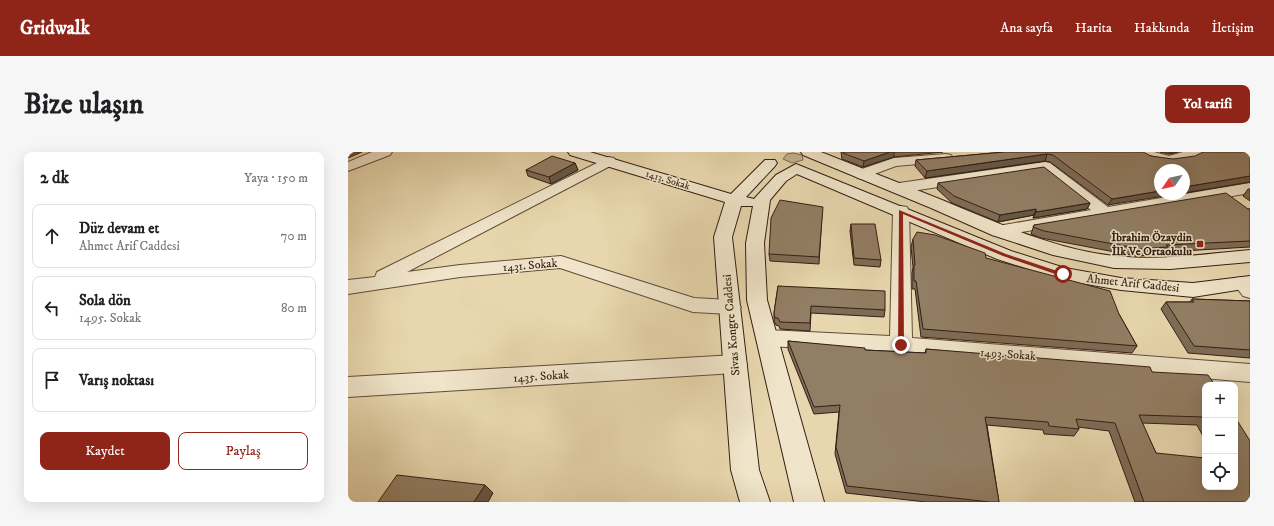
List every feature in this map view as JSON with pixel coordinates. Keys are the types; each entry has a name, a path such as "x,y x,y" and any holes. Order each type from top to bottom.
{"street":[{"path":"348,167 385,152"},
{"name":"1413. Sokak","path":"575,152 590,154 734,200 761,205"},
{"path":"912,152 930,159"},
{"path":"1142,152 1160,160 1175,160 1197,152"},
{"name":"Ahmet Arif Caddesi","path":"772,157 781,168 804,157 861,174 899,188 998,231 1053,249 1114,262 1170,264 1250,256"},
{"name":"Sivas Kongre Caddesi","path":"754,502 745,470 722,236 734,200 772,157"},
{"path":"804,157 781,178 762,199 755,243 757,293 766,338 809,502"},
{"name":"Ahmet Arif Caddesi","path":"804,157 901,211 1004,255 1063,274 1121,284 1193,290 1248,286"},
{"path":"861,174 894,162 958,157"},
{"path":"370,283 609,161"},
{"path":"899,188 1046,166 1104,212"},
{"path":"998,231 1250,188"},
{"path":"1224,192 1244,206"},
{"path":"901,211 901,345"},
{"name":"1431. Sokak","path":"348,287 460,271 561,262 693,305 730,307"},
{"name":"1493. Sokak","path":"766,338 901,345 1250,373"},
{"name":"1435. Sokak","path":"348,388 735,364"}],"shaded area":[{"path":"793,153 802,155 803,160 792,163 783,159 787,154"}],"building":[{"path":"843,152 890,152 864,161"},
{"path":"1004,152 1143,152 1151,156 1173,159 1195,156 1203,152 1250,152 1250,176 1190,186 1190,164 1154,164 1154,192 1112,199 1053,155 1047,154 927,171 916,160"},
{"path":"552,156 575,163 549,177 526,170"},
{"path":"1044,167 1090,203 1036,212 1036,209 1000,215 954,196 938,183"},
{"path":"1226,193 1250,209 1250,241 1166,245 1168,247 1140,249 1044,231 1033,227 1034,225"},
{"path":"780,200 823,207 819,257 769,254 771,218"},
{"path":"851,224 875,224 881,260 854,258"},
{"path":"917,232 935,235 985,253 986,258 1110,291 1119,314 1137,346 923,329 916,281 914,281 915,265 913,239"},
{"path":"778,286 885,291 885,310 811,306 810,323 780,322 778,318 775,318 774,313"},
{"path":"1192,299 1250,301 1250,350 1194,346 1166,302 1194,302"},
{"path":"788,341 865,348 865,350 926,353 926,349 1150,367 1152,372 1208,375 1213,382 1202,382 1202,417 1139,415 1156,453 1202,458 1202,490 1238,490 1238,422 1250,441 1250,502 1144,502 1115,423 1076,419 1079,429 1049,426 1048,422 985,417 999,502 847,486 836,447 840,405 814,407"},
{"path":"397,475 485,485 474,502 378,502"}],"place":[{"name":"İbrahim Özaydin İlk Ve Ortaokulu","path":"1200,244"}],"route":[{"path":"901,345 901,211 1004,255 1063,274"}]}
